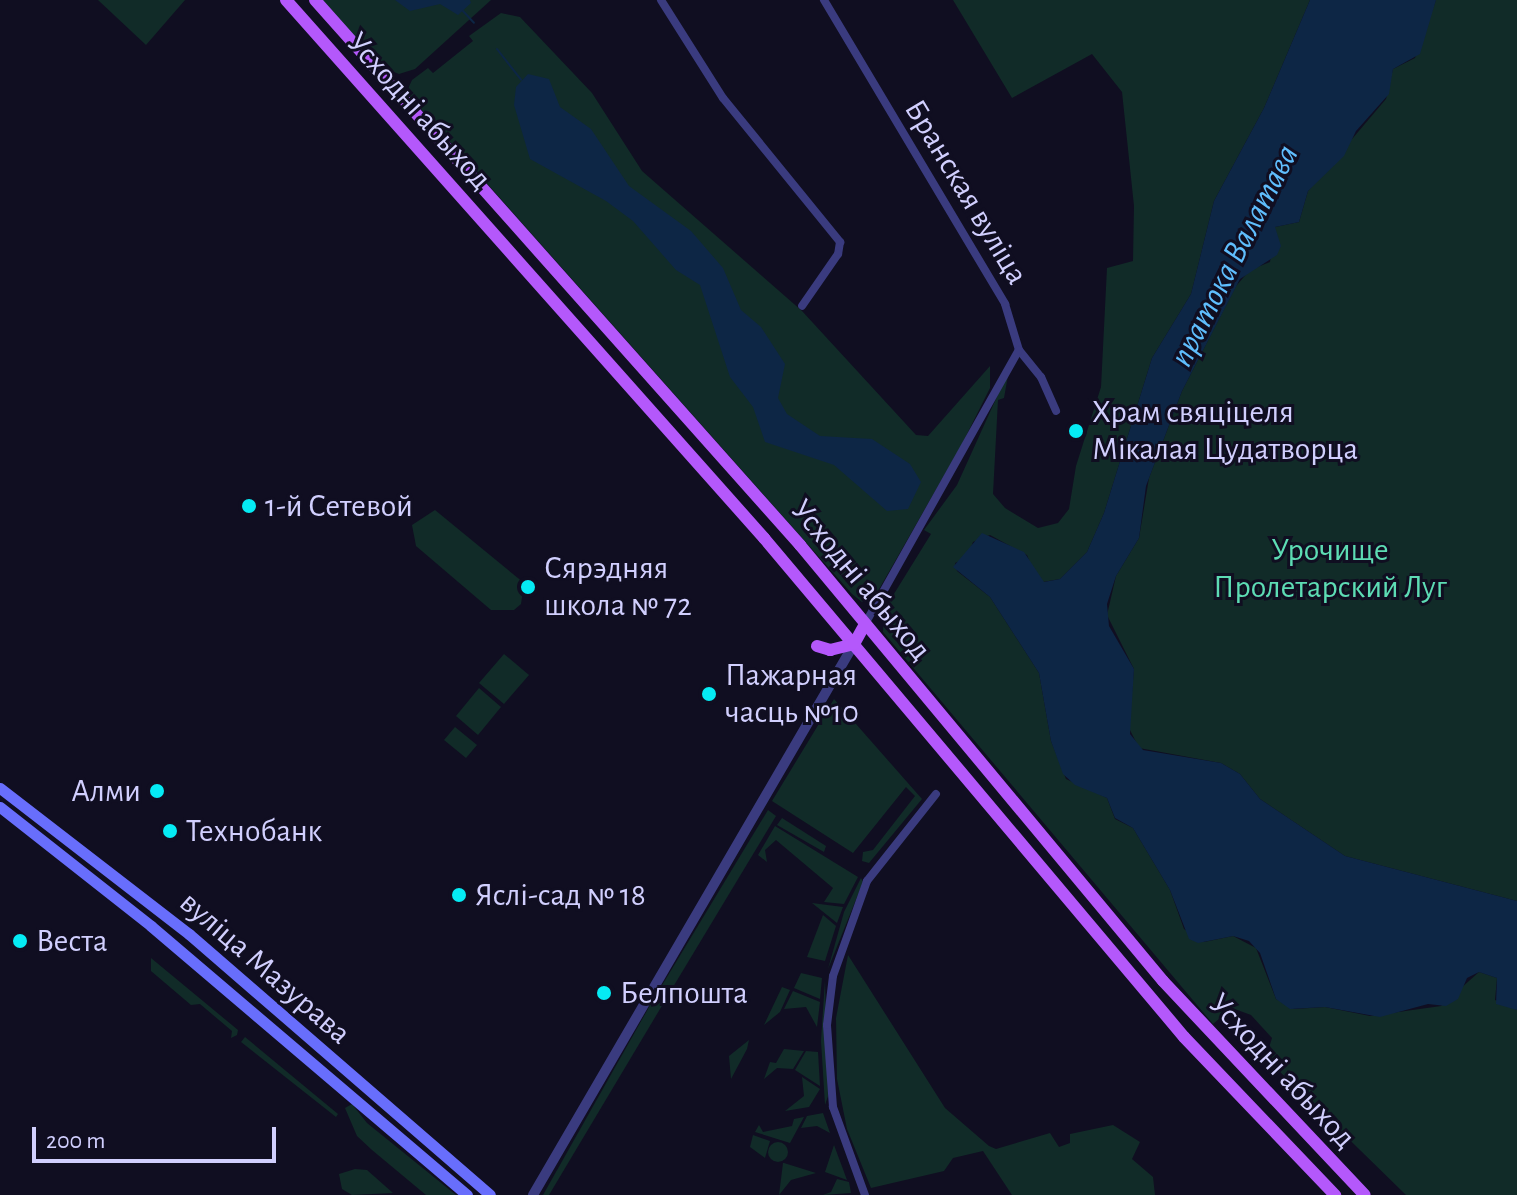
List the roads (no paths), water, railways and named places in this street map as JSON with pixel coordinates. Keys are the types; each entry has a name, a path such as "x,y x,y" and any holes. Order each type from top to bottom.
{"main road":[{"name":"Усходні абыход","path":"286,0 854,644 1121,965 1264,1125 1335,1195"},
{"name":"Усходні абыход","path":"315,0 865,624 1163,981 1365,1195"},
{"path":"817,646 830,650 854,644 865,624"},
{"name":"вуліца Мазурава","path":"0,788 177,925 490,1195"},
{"name":"вуліца Мазурава","path":"0,807 164,937 467,1195"},
{"path":"164,937 177,925"}],"street":[{"path":"661,0 723,98 840,242 838,254 802,306"},
{"name":"Бранская вуліца","path":"824,0 1005,304 1019,350 1041,377 1056,411"},
{"path":"865,624 1019,350"},
{"path":"533,1195 854,644"},
{"path":"865,1195 833,1107 827,1025 833,976 867,881 936,794"}],"water":[{"path":"395,0 470,0 471,3 458,15 440,4 410,11"},
{"name":"пратока Валатава","path":"1310,0 1436,0 1420,54 1393,69 1389,94 1356,131 1344,156 1308,191 1299,222 1275,227 1281,246 1277,255 1240,279 1182,391 1146,486 1139,538 1116,576 1107,604 1109,626 1134,669 1130,734 1143,750 1221,763 1240,774 1260,799 1345,856 1517,901 1517,1010 1496,1004 1497,978 1479,972 1467,978 1458,999 1446,1006 1428,1004 1380,1017 1325,1007 1290,1009 1276,999 1260,953 1249,941 1233,936 1198,943 1189,939 1170,890 1133,828 1115,818 1107,798 1075,785 1063,774 1051,741 1039,673 990,597 953,567 982,533 1024,552 1044,582 1060,579 1087,552 1104,513 1152,358 1191,294 1214,201 1264,108"},
{"path":"528,74 549,79 560,107 591,129 629,186 691,231 723,268 741,310 761,327 785,364 778,398 787,414 820,436 872,439 910,464 921,482 908,509 887,511 834,465 765,442 753,407 730,377 700,285 676,270 633,221 606,201 530,159 514,105 516,87"}],"waterway":[{"path":"463,11 474,23"},
{"path":"497,49 521,80"}],"place":[{"name":"Храм свяціцеля Мікалая Цудатворца","path":"1076,431"},
{"name":"1-й Сетевой","path":"249,506"},
{"name":"Сярэдняя школа № 72","path":"528,587"},
{"name":"Пажарная часць №10","path":"709,694"},
{"name":"Алми","path":"157,791"},
{"name":"Технобанк","path":"170,831"},
{"name":"Яслі-сад № 18","path":"459,895"},
{"name":"Веста","path":"20,941"},
{"name":"Белпошта","path":"604,993"}],"park label":[{"name":"Урочище Пролетарский Луг","path":"1330,570"}]}
